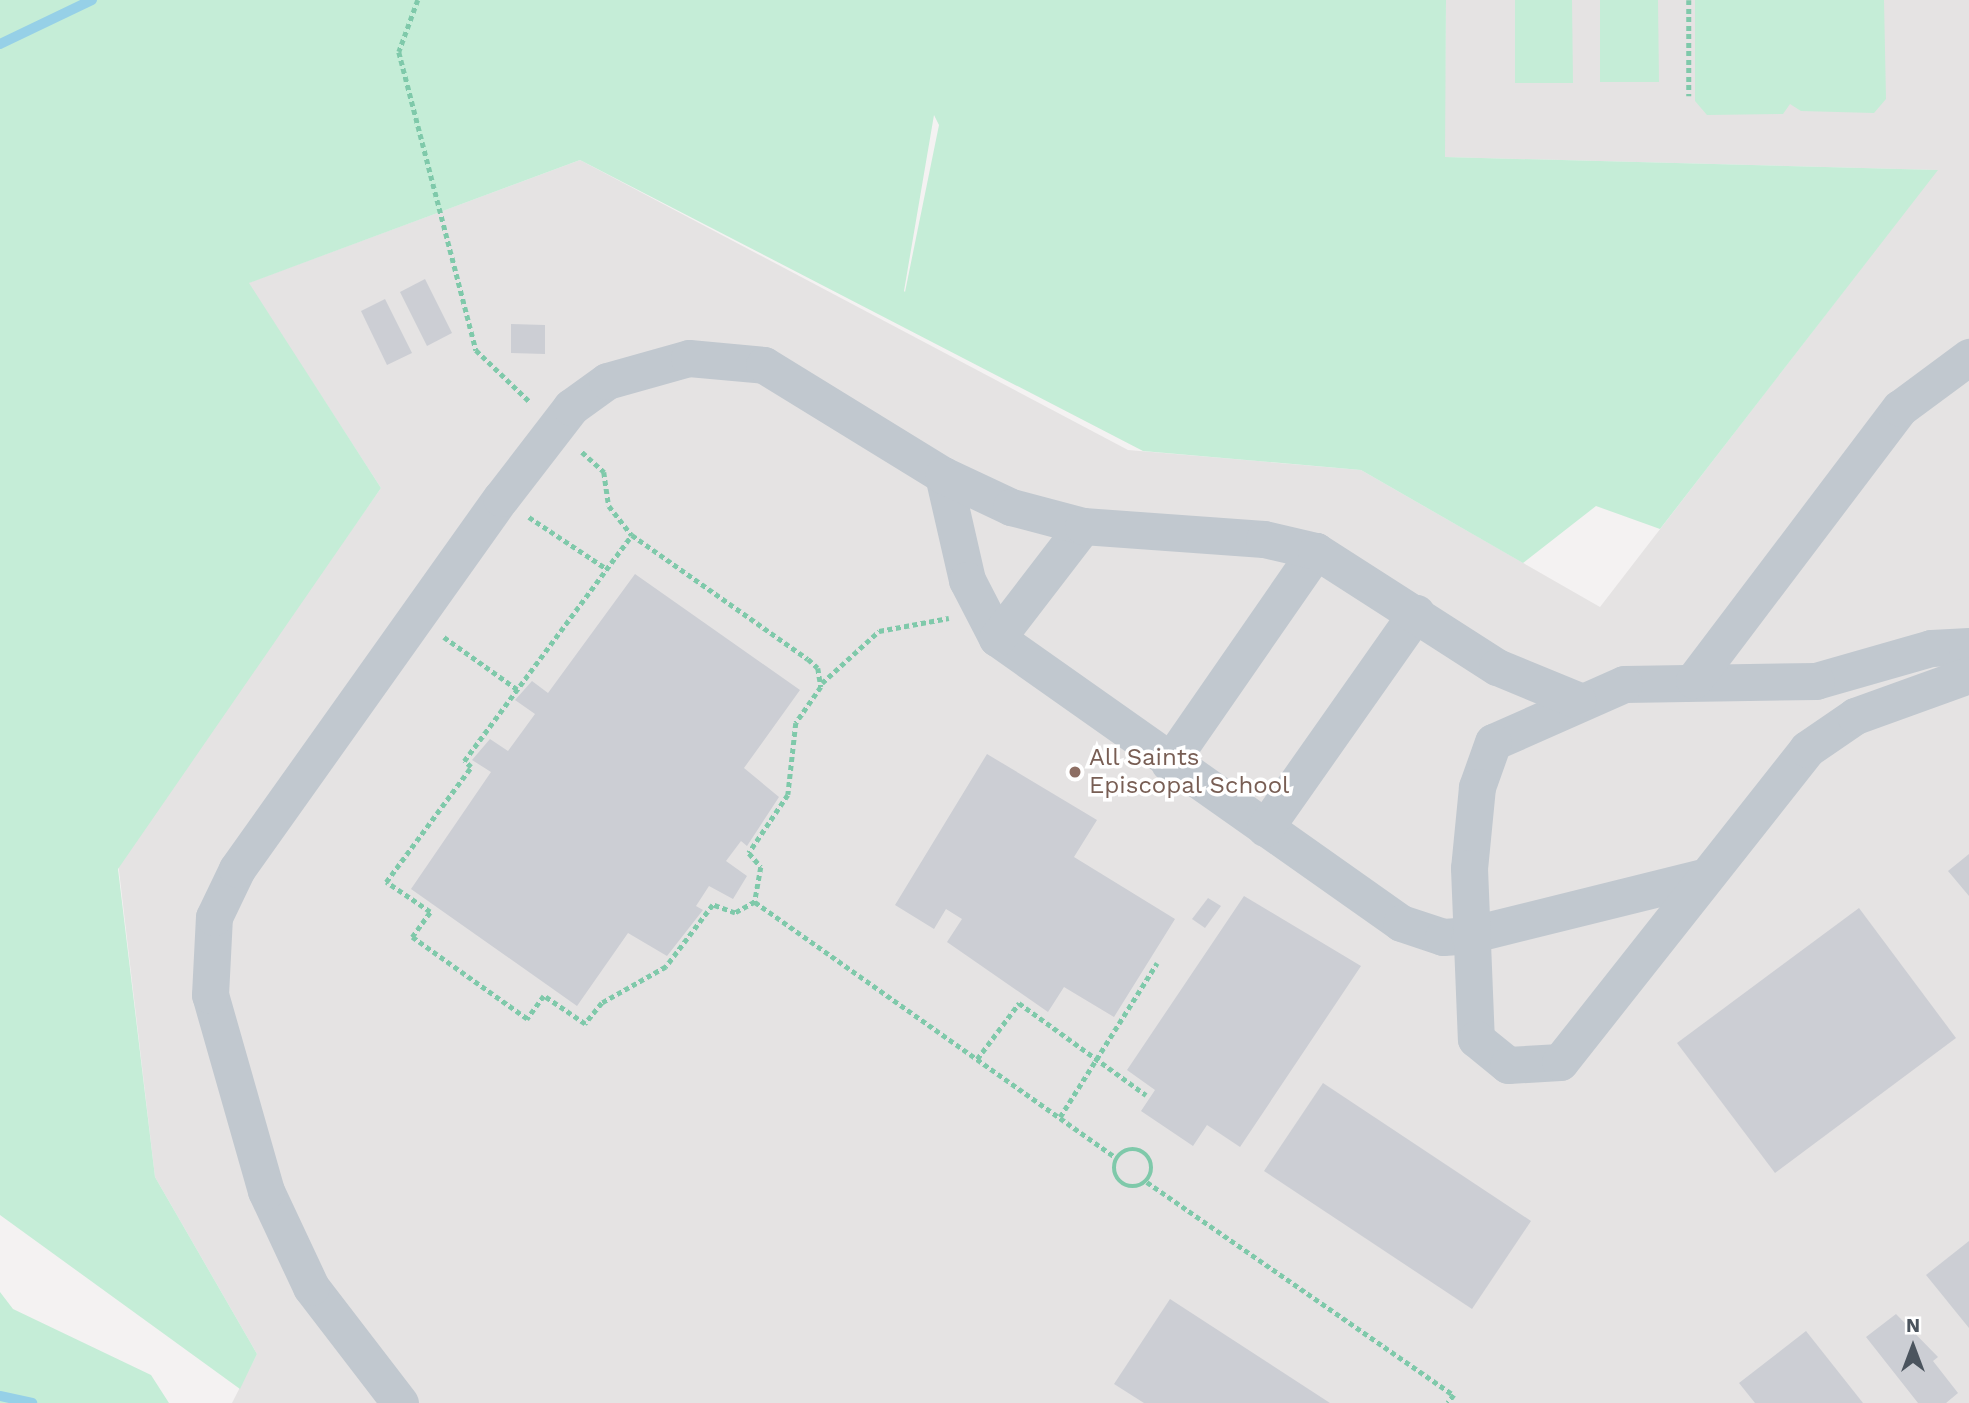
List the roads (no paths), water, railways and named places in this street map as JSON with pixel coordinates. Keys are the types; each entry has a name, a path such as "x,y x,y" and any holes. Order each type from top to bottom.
{"lane":[{"path":"1694,680 1900,408 1969,357"},
{"path":"400,1403 338,1329 289,1246 218,1030 208,955 215,917 237,869 501,498 554,427 589,393 625,373 689,358 740,360 786,375 943,475 1011,507 1083,526 1264,539 1316,551 1497,667 1577,700"},
{"path":"943,475 988,625 1169,763 1401,923 1420,933 1469,935 1700,878"},
{"path":"988,625 1083,526"},
{"path":"1169,763 1316,551"},
{"path":"1265,828 1416,613"},
{"path":"1969,646 1931,648 1816,681 1644,680 1577,700 1511,730 1483,758 1471,828 1469,935 1476,1039 1507,1065 1545,1067 1576,1047 1700,878 1807,749 1839,723 1969,675"},
{"path":"1816,681 1839,723"}],"waterway":[{"path":"0,44 92,0"},
{"path":"0,1396 32,1403"}],"place":[{"name":"All Saints Episcopal School","path":"1075,772"}]}
